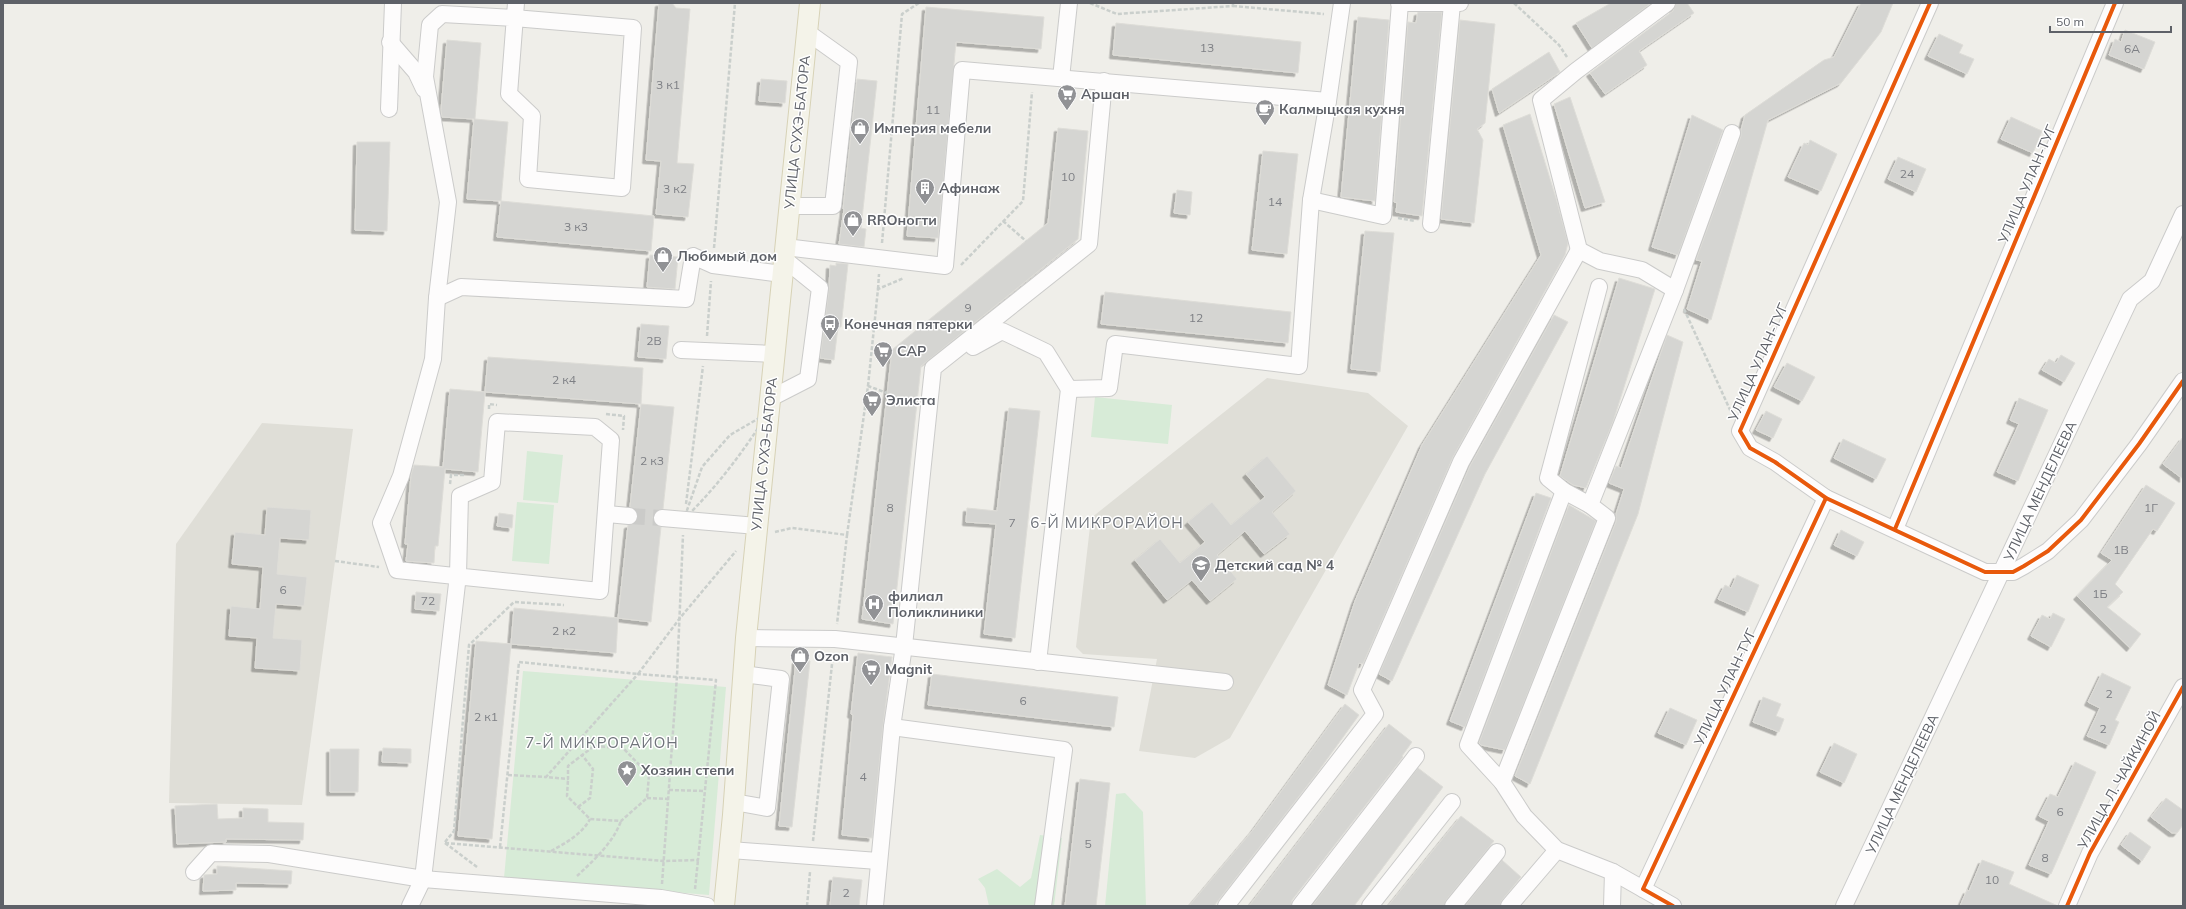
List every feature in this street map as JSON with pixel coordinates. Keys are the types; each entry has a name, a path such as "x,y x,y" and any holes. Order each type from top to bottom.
{"main road":[{"name":"УЛИЦА СУХЭ-БАТОРА","path":"724,906 730,850 743,674 756,531 810,3"}],"street":[{"path":"388,110 393,3"},
{"path":"1061,78 1070,3"},
{"path":"1311,200 1383,216 1400,3 1456,4 1431,224"},
{"path":"1226,906 1375,714 1362,690 1461,462 1579,250 1541,100 1576,71 1667,3"},
{"name":"УЛИЦА УЛАН-ТУГ","path":"1643,890 1826,498 1775,462 1750,448 1740,431 1930,3"},
{"name":"УЛИЦА УЛАН-ТУГ","path":"1895,529 2115,3"},
{"path":"1069,389 1109,388 1116,344 1299,366 1311,200 1328,101 1341,9"},
{"path":"410,906 423,879 458,575 460,496 492,482 496,422 595,427 611,440 600,591 458,575 397,570 381,523 401,476 433,359 437,298 448,202 425,77 430,25 442,14 515,10 633,28 622,188 528,179 532,116 509,94 515,10"},
{"path":"789,206 833,206 849,62 807,32"},
{"path":"390,42 416,72 428,97"},
{"path":"437,298 462,287 686,299 693,256 713,265 784,260 880,259 945,266 962,70 1328,101"},
{"path":"875,906 878,861 892,727 904,646 933,368 1089,244 1104,82"},
{"path":"1590,505 1675,290 1732,133"},
{"name":"УЛИЦА МЕНДЕЛЕЕВА","path":"1844,906 2130,299 2152,281 2183,214"},
{"path":"1579,250 1600,261 1642,270 1675,290"},
{"path":"769,406 808,379 820,288 784,260"},
{"path":"1502,782 1607,518 1590,505 1564,492 1548,478 1599,288"},
{"path":"933,368 1002,331 1046,352 1069,389 1038,662"},
{"path":"681,350 774,354"},
{"path":"1826,498 1985,572 2012,572 2048,551 2081,520 2139,444 2183,381"},
{"path":"1564,492 1468,745 1502,782 1524,816 1557,850 1613,872 1673,906"},
{"path":"606,514 629,516"},
{"path":"662,518 684,519 756,531"},
{"path":"746,638 835,639 1225,682"},
{"path":"734,802 767,808 781,679 743,674"},
{"name":"УЛИЦА Л. ЧАЙКИНОЙ","path":"2067,906 2090,853 2183,687"},
{"path":"892,727 1064,750 1042,906"},
{"path":"1300,906 1416,756"},
{"path":"1370,906 1452,802"},
{"path":"730,850 878,861"},
{"path":"1509,906 1557,850"},
{"path":"1453,906 1497,852"},
{"path":"194,872 211,853 270,854 423,879 661,898 700,905"},
{"path":"1612,906 1613,872"}],"path":[{"path":"661,898 677,676 684,519 705,351 735,3"},
{"path":"878,289 902,14 919,3"},
{"path":"1090,3 1117,14 1233,4 1341,9"},
{"path":"1514,3 1559,45 1576,71"},
{"path":"1383,216 1431,224"},
{"path":"1004,221 1026,241"},
{"path":"1675,290 1740,431"},
{"path":"806,906 847,535 868,386 887,393"},
{"path":"489,411 489,404 505,406"},
{"path":"684,519 711,493 746,446 769,406"},
{"path":"684,519 702,467 730,435 769,406"},
{"path":"600,414 624,416 623,431"},
{"path":"450,490 451,475 467,475"},
{"path":"546,777 638,674 680,618 746,539 756,531 792,528 847,535"},
{"path":"335,561 397,570"},
{"path":"566,605 514,602 469,645 454,831 445,843 664,861 698,860"},
{"path":"500,847 519,662 716,680 698,860 700,905"},
{"path":"621,821 590,819 567,796 568,766 594,746 623,748 649,775 670,776"},
{"path":"578,807 590,798 593,769 582,755"},
{"path":"508,775 568,779"},
{"path":"599,855 618,831 621,821 647,798 649,775"},
{"path":"669,790 705,791"},
{"path":"647,798 668,800"},
{"path":"551,852 566,843 586,827 590,819"}],"shaded area":[{"name":"Детский сад № 4","path":"1267,378 1368,393 1408,426 1230,738 1195,758 1139,751 1157,659 1083,654 1076,647 1091,518"},
{"path":"262,423 353,429 302,805 169,803 176,544"}],"green space":[{"path":"1095,397 1172,405 1168,444 1091,437"},
{"path":"527,451 563,455 558,503 523,500"},
{"path":"517,502 554,505 549,564 512,561"},
{"path":"523,671 726,687 709,895 504,878"},
{"path":"1125,793 1143,812 1146,906 1105,906 1116,794"},
{"path":"1040,835 1062,838 1054,906 989,906 985,888 978,879 997,869 1020,887 1031,878"}],"building":[{"path":"659,3 672,3 676,8 690,9 677,163 694,164 688,217 656,214 661,161 646,160"},
{"path":"1611,3 1651,3 1592,48 1576,23"},
{"path":"1676,3 1687,3 1694,13 1639,51 1647,65 1605,94 1590,73 1673,11"},
{"path":"1861,3 1893,3 1881,32 1841,83 1768,120 1711,320 1687,309 1702,261 1696,260 1741,136 1745,115 1824,60 1834,57"},
{"path":"926,7 1044,17 1041,49 956,42 938,238 907,236"},
{"path":"1418,12 1442,12 1422,216 1396,212 1397,203 1394,202 1408,22 1416,23"},
{"path":"1358,17 1389,20 1375,201 1341,197"},
{"path":"1460,20 1495,24 1485,123 1477,129 1483,140 1474,223 1441,219"},
{"path":"1116,23 1301,42 1298,73 1113,55"},
{"path":"2125,30 2155,42 2144,69 2109,55 2115,39 2121,42"},
{"path":"1939,34 1963,45 1959,53 1974,59 1967,74 1928,56"},
{"path":"447,40 481,43 475,119 508,122 501,201 467,199 474,119 442,117 441,110"},
{"path":"1549,52 1560,72 1499,113 1492,89"},
{"path":"761,79 787,81 785,103 759,101"},
{"name":"Империя мебели","path":"857,79 877,81 861,228 866,229 864,247 839,244"},
{"path":"1570,97 1605,202 1585,208 1554,104"},
{"path":"1530,114 1556,198 1568,243 1565,255 1453,457 1363,664 1359,663 1347,695 1328,685 1355,601 1422,445 1541,255 1503,125"},
{"path":"1692,115 1723,130 1678,255 1652,247"},
{"path":"2011,117 2042,131 2033,153 2001,139"},
{"path":"1058,128 1088,131 1078,239 921,366 893,624 862,619 892,350 1048,223"},
{"path":"1810,140 1837,154 1821,191 1788,177 1804,143 1808,145"},
{"path":"357,142 390,142 387,231 355,230"},
{"path":"1263,151 1298,154 1287,254 1252,250"},
{"path":"1898,157 1926,169 1916,192 1888,179"},
{"path":"1177,190 1192,192 1190,215 1174,213"},
{"path":"501,201 654,216 651,251 497,237"},
{"path":"1365,231 1394,233 1380,372 1351,369"},
{"name":"Любимый дом","path":"650,255 678,257 675,289 647,287"},
{"path":"836,263 848,264 841,327 838,327 834,360 820,358 829,289 830,265 836,266"},
{"path":"1619,278 1655,289 1613,422 1586,488 1573,485 1560,476"},
{"path":"1105,292 1291,312 1288,343 1101,324"},
{"path":"1554,315 1568,322 1485,474 1392,681 1379,674 1470,466"},
{"path":"641,324 669,326 666,359 638,357"},
{"path":"1667,335 1683,342 1638,514 1530,784 1515,776 1616,522 1616,514 1624,489 1609,483 1616,466 1621,468"},
{"path":"2061,355 2075,363 2064,382 2042,370 2049,359 2056,363"},
{"path":"488,357 643,368 641,404 485,392"},
{"path":"1787,363 1815,377 1802,401 1774,387"},
{"path":"450,389 485,392 478,472 445,469 438,546 435,546 434,563 406,561 408,544 405,544 411,475 414,465 443,467"},
{"path":"2019,398 2048,410 2018,481 1997,472 2019,424 2010,420"},
{"path":"641,404 674,407 663,509 658,510 653,517 654,522 661,527 651,622 618,618 628,525 633,524 638,517 637,512 630,507"},
{"path":"1009,408 1040,411 1015,638 984,634 996,524 966,522 967,508 997,511"},
{"path":"1766,411 1782,419 1773,438 1756,430"},
{"path":"2183,437 2183,479 2163,464"},
{"path":"1843,439 1886,459 1876,479 1834,458"},
{"path":"1267,456 1296,491 1272,512 1290,534 1264,554 1245,531 1217,555 1237,579 1210,601 1192,580 1167,600 1135,560 1160,539 1180,563 1205,542 1188,522 1212,502 1231,525 1265,497 1246,474"},
{"path":"2146,485 2175,503 2157,531 2153,529 2115,584 2123,592 2107,607 2141,634 2130,648 2077,596 2112,560 2101,553"},
{"path":"1536,493 1551,498 1465,727 1450,721"},
{"path":"1569,505 1596,521 1505,750 1481,745 1479,743"},
{"path":"267,507 311,510 309,540 280,538 277,574 307,577 304,606 276,604 273,638 302,640 300,671 255,668 257,638 229,636 231,606 260,609 263,567 232,564 235,532 265,535"},
{"path":"499,513 513,515 512,528 497,526"},
{"path":"1841,530 1864,542 1857,556 1834,545"},
{"path":"1737,575 1759,585 1748,612 1718,599 1725,585 1731,588"},
{"path":"416,592 441,594 439,611 415,609"},
{"path":"514,608 618,618 616,653 511,644"},
{"path":"2053,613 2065,619 2051,647 2031,636 2042,615 2050,619"},
{"path":"476,641 511,644 492,839 458,836"},
{"path":"858,653 892,657 883,726 872,838 842,835 853,715 851,714"},
{"path":"796,660 810,661 792,827 779,826"},
{"path":"2102,673 2131,687 2115,720 2119,722 2109,745 2087,736 2100,708 2088,702"},
{"path":"932,674 1118,697 1114,727 928,705"},
{"path":"1763,697 1781,704 1776,716 1784,719 1779,732 1753,722"},
{"path":"1345,704 1359,715 1317,773 1214,906 1189,906 1253,830"},
{"path":"1670,708 1697,720 1686,745 1658,733"},
{"path":"1389,724 1412,742 1402,756 1403,757 1292,900 1291,906 1249,906"},
{"path":"1834,743 1857,754 1844,783 1820,772"},
{"path":"383,748 411,749 411,763 382,762"},
{"path":"330,749 359,749 358,792 330,792"},
{"path":"2075,762 2096,772 2051,874 2029,865 2049,821 2039,816 2050,794 2058,797"},
{"path":"1418,768 1443,787 1354,906 1312,906"},
{"path":"1080,779 1110,783 1096,906 1065,906"},
{"path":"2166,798 2183,810 2183,825 2177,833 2172,833 2151,817"},
{"path":"217,804 218,819 243,818 243,808 268,809 268,822 304,823 303,840 226,839 226,842 177,844 175,806"},
{"path":"1461,816 1494,841 1446,900 1444,906 1388,906"},
{"path":"2130,832 2151,847 2142,861 2121,845"},
{"path":"1502,860 1521,877 1502,900 1500,905 1465,906"},
{"path":"1982,860 2014,872 2009,884 2058,906 1960,906 1967,890 1969,891"},
{"path":"217,866 292,871 291,884 236,883 236,890 203,891 204,875 217,874"},
{"path":"833,877 862,880 859,906 830,906"}],"tunnel":[{"path":"629,516 662,518"}],"cycle path":[{"path":"1930,3 1740,431 1750,448 1775,462 1826,498 1985,572 2013,572 2048,551 2081,520 2139,444 2183,381"},
{"path":"1895,529 2115,3"},
{"path":"1673,906 1643,889 1826,498"},
{"path":"2067,906 2090,853 2183,687"}],"place":[{"name":"Аршан","path":"1067,111"},
{"name":"Калмыцкая кухня","path":"1265,126"},
{"name":"Империя мебели","path":"860,145"},
{"name":"Афинаж","path":"925,205"},
{"name":"RROногти","path":"853,237"},
{"name":"Любимый дом","path":"663,273"},
{"name":"Конечная пятерки","path":"830,341"},
{"name":"САР","path":"883,368"},
{"name":"Элиста","path":"872,417"},
{"name":"Детский сад № 4","path":"1201,582"},
{"name":"филиал Поликлиники","path":"874,621"},
{"name":"Ozon","path":"800,673"},
{"name":"Magnit","path":"871,686"},
{"name":"Хозяин степи","path":"627,787"}],"district":[{"name":"6-Й МИКРОРАЙОН","path":"1107,523"},
{"name":"7-Й МИКРОРАЙОН","path":"602,743"}]}
